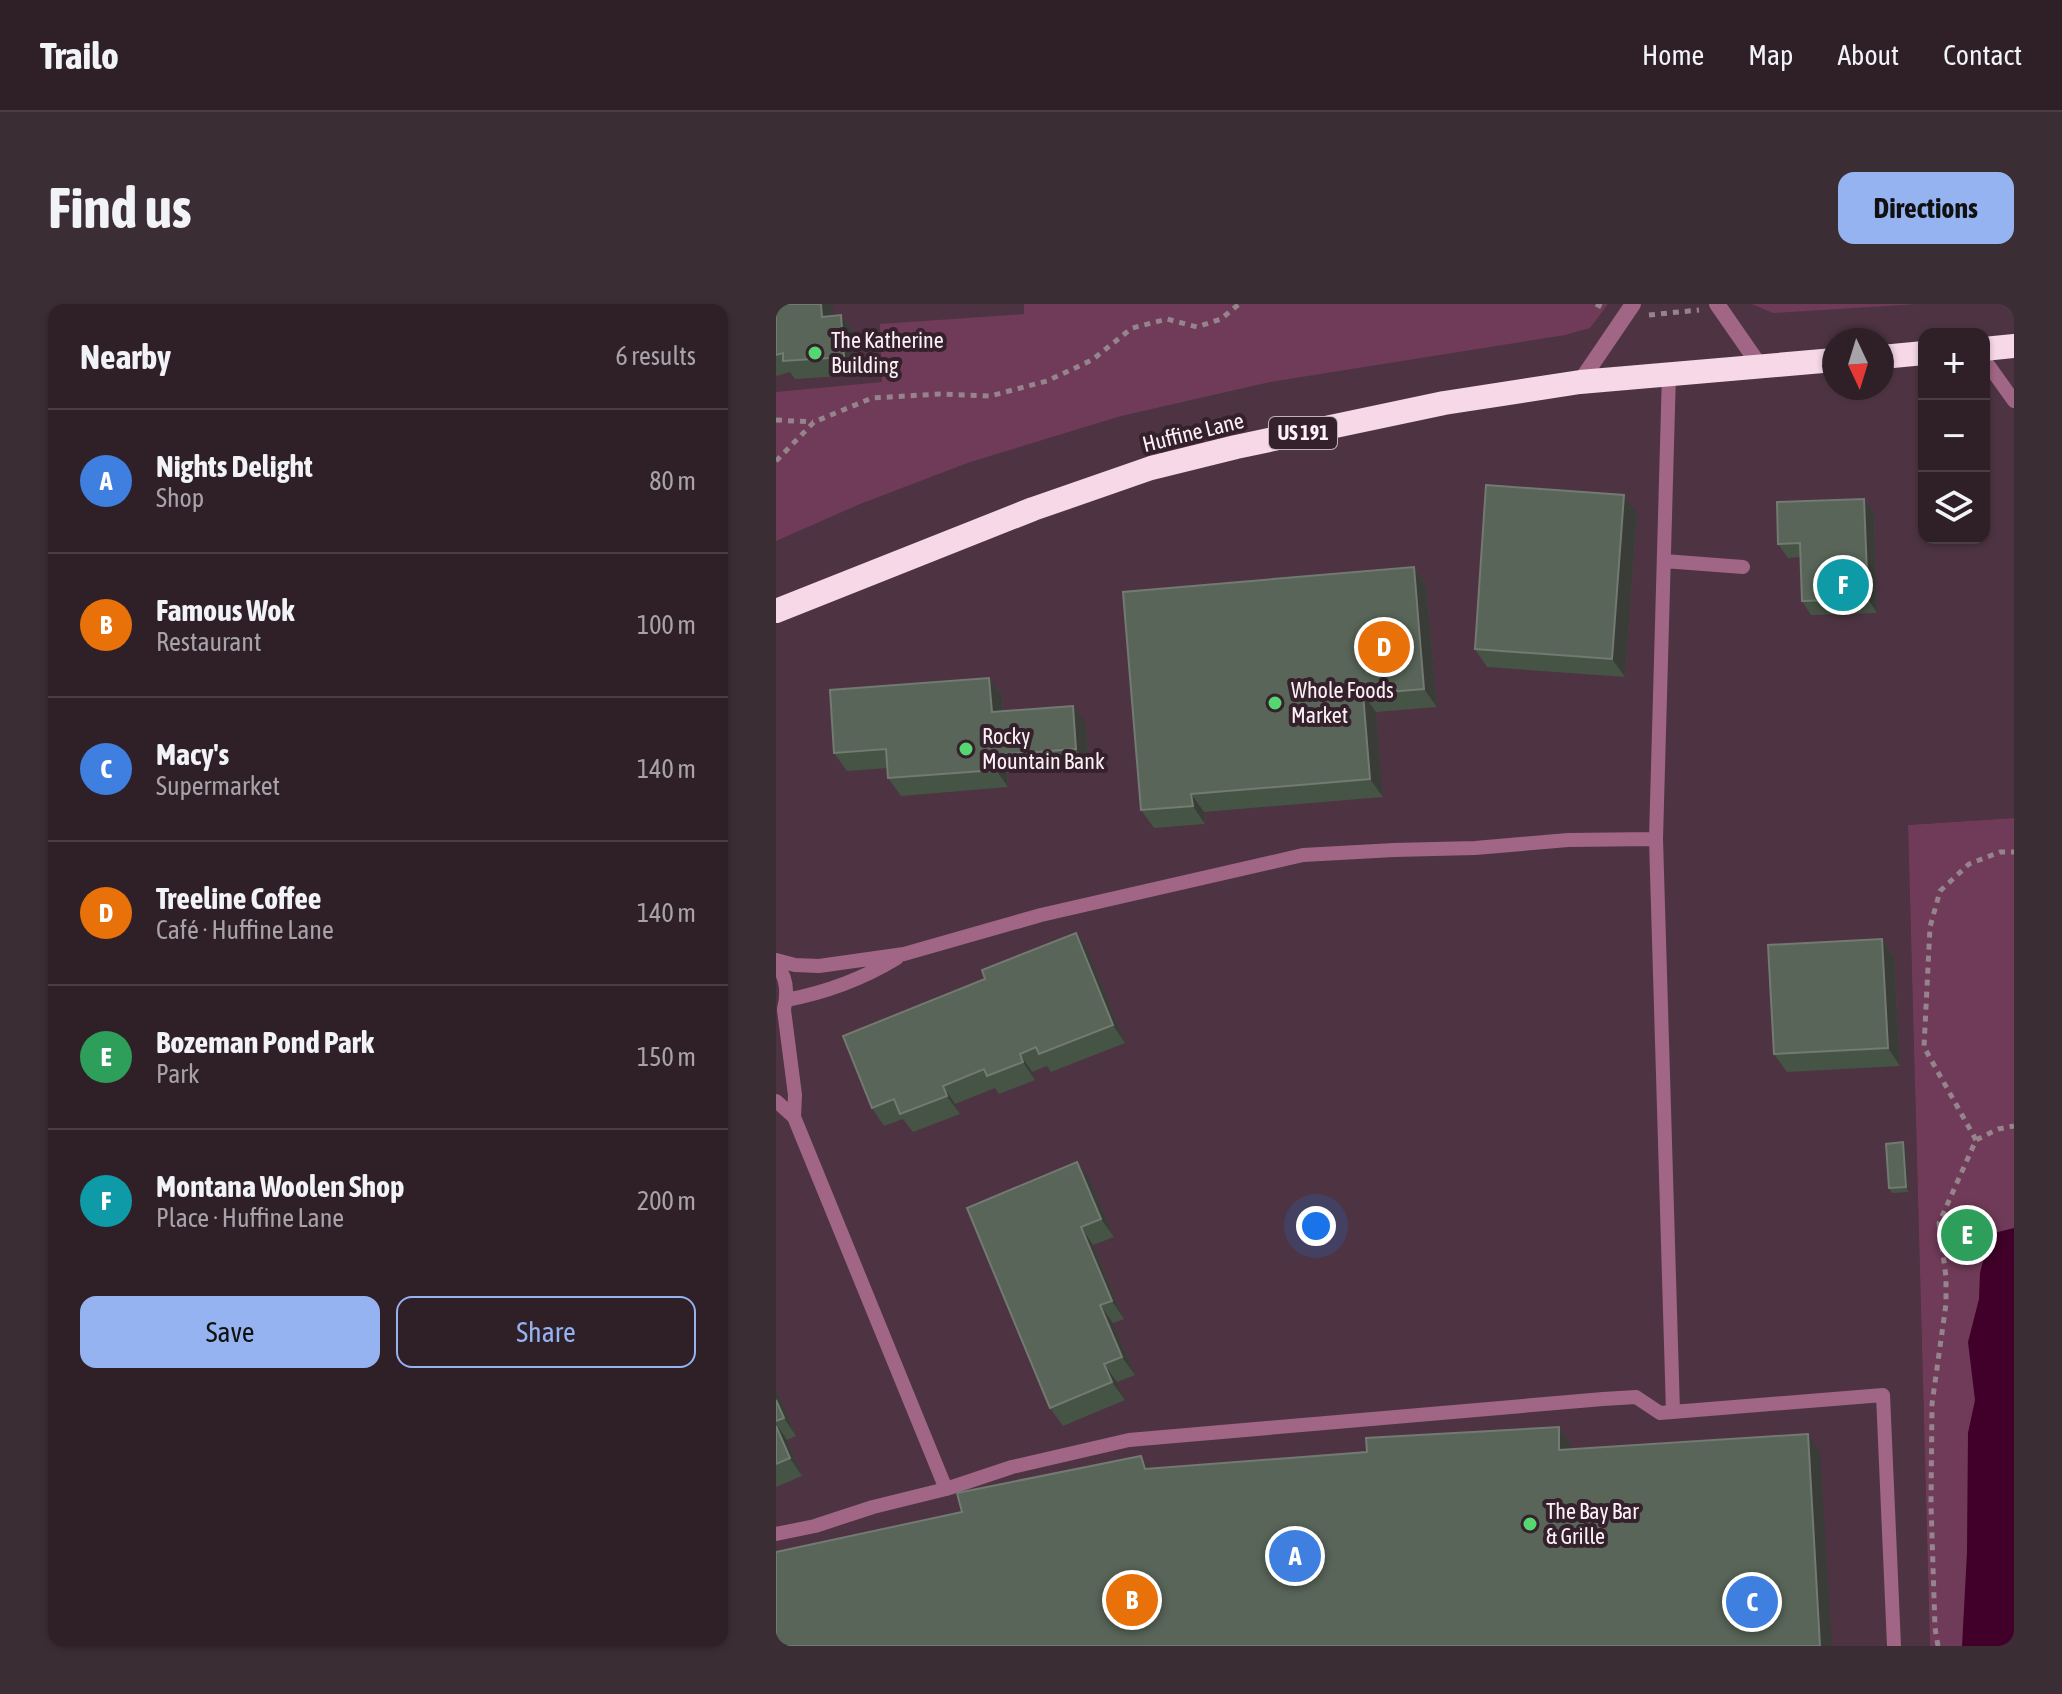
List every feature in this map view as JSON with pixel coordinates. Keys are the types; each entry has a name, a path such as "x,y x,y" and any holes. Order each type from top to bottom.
{"highway":[{"path":"1990,348 2014,346"},
{"path":"1894,356 1918,354"},
{"name":"Huffine Lane","path":"776,611 1033,509 1151,468 1236,447 1444,403 1580,382 1822,361"}],"street":[{"path":"1718,306 1760,366"},
{"path":"1580,382 1628,311"}],"lane":[{"path":"1990,367 2014,401"},
{"path":"1669,373 1656,839 1673,1412"},
{"path":"1664,561 1743,567"},
{"path":"776,962 819,966 904,954 1041,915 1303,855 1475,848 1568,840 1656,839"},
{"path":"782,1010 803,997 875,971 904,954"},
{"path":"776,962 786,982 782,1010 795,1095 794,1117 946,1489"},
{"path":"776,1101 794,1117"},
{"path":"776,1534 946,1489 1012,1467 1129,1440 1636,1397 1660,1413 1883,1395 1894,1646"}],"path":[{"path":"776,461 814,422 872,398 940,394 990,396 1004,393 1047,381 1092,360 1132,328 1167,319 1197,327 1221,319 1239,304"},
{"path":"1596,304 1628,311 1718,306"},
{"path":"776,420 814,422"},
{"path":"1976,1140 1924,1047 1930,927 1940,891 1969,864 2000,852 2014,852"},
{"path":"1938,1646 1931,1505 1932,1404 1946,1304 1939,1223 1976,1140 1998,1129 2014,1126"}],"shaded area":[{"path":"776,304 2014,304 2014,818 1908,825 1930,1646 776,1646"},
{"path":"1024,304 1608,304 1590,328 1565,335 1270,382 1121,416 970,462 860,504 776,541 776,392 882,382 880,324 1024,314"},
{"path":"1752,304 1917,304 1773,313"},
{"path":"2014,818 2014,1646 1930,1646 1908,825"},
{"path":"2014,1228 2014,1646 1962,1646 1968,1433 1975,1400 1968,1342 1990,1234"}],"building":[{"name":"The Katherine Building","path":"776,304 821,304 822,317 841,315 844,357 783,361 783,353 776,355"},
{"path":"1486,485 1624,495 1612,659 1475,649"},
{"path":"1864,499 1868,599 1802,601 1800,543 1778,544 1777,502"},
{"path":"1414,567 1424,689 1363,694 1370,779 1191,794 1193,806 1141,810 1123,592"},
{"name":"Rocky Mountain Bank","path":"989,678 992,712 1073,706 1076,749 995,755 996,770 888,778 886,749 834,753 830,690"},
{"path":"1076,933 1113,1025 1039,1054 1036,1047 1020,1054 1023,1062 987,1076 984,1069 943,1086 947,1096 900,1114 894,1099 872,1108 843,1036 985,979 982,970"},
{"path":"1882,939 1888,1048 1774,1054 1768,945"},
{"path":"1903,1142 1906,1187 1889,1188 1886,1144"},
{"path":"1077,1162 1101,1219 1081,1227 1112,1301 1100,1305 1122,1357 1104,1364 1112,1382 1050,1408 967,1208"},
{"path":"776,1400 784,1418 776,1421"},
{"path":"776,1426 790,1458 776,1464"},
{"path":"1559,1427 1559,1450 1808,1434 1820,1646 776,1646 776,1552 962,1512 957,1493 1141,1456 1145,1469 1367,1452 1366,1438"}],"place":[{"name":"The Katherine Building","path":"815,353"},
{"name":"Montana Woolen Shop","path":"1843,585"},
{"name":"Treeline Coffee","path":"1384,647"},
{"name":"Whole Foods Market","path":"1275,703"},
{"name":"Rocky Mountain Bank","path":"966,749"},
{"name":"Bozeman Pond Park","path":"1967,1235"},
{"name":"The Bay Bar & Grille","path":"1530,1524"},
{"name":"Nights Delight","path":"1295,1556"},
{"name":"Famous Wok","path":"1132,1600"},
{"name":"Macy's","path":"1752,1602"}]}
